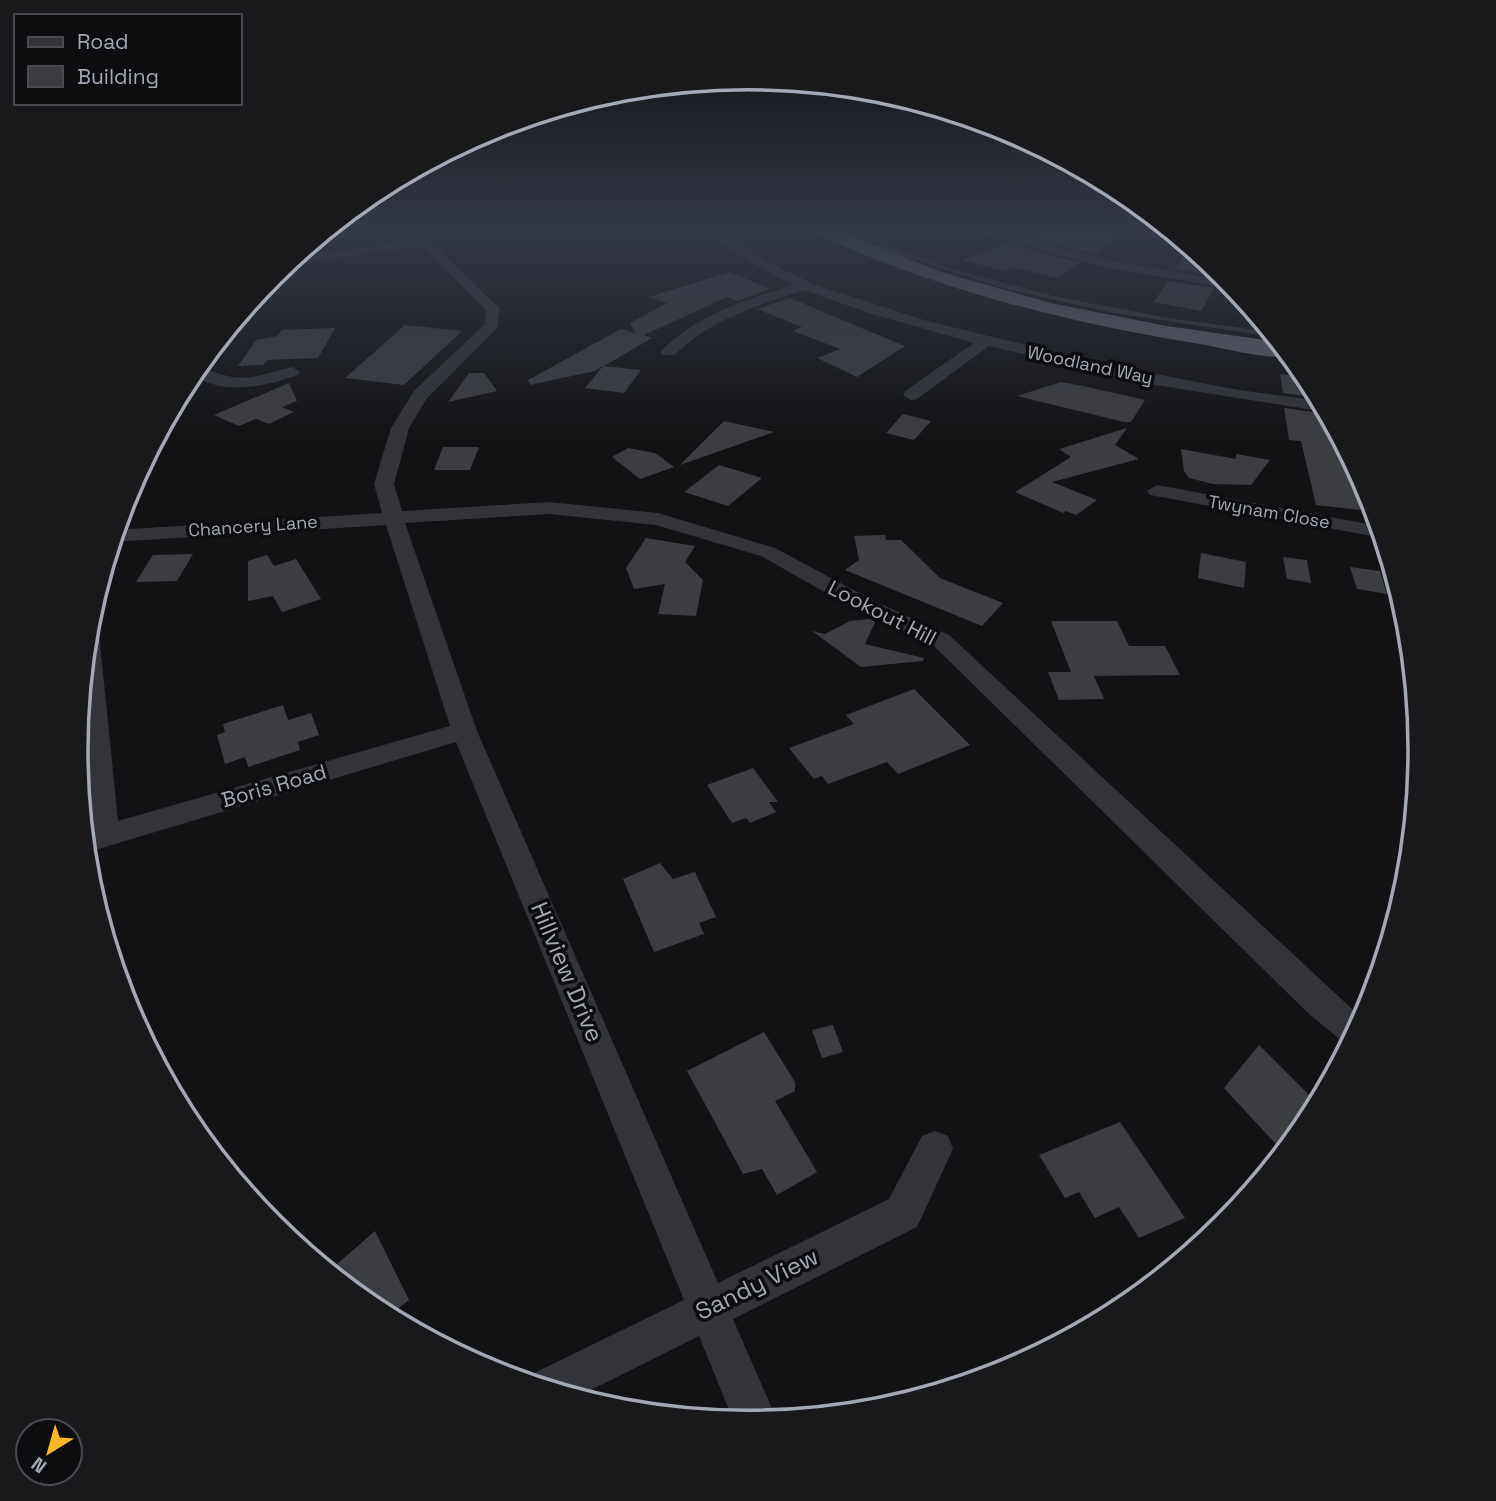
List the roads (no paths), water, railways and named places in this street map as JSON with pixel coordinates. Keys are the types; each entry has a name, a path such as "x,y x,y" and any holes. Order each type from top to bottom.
{"highway":[{"path":"1021,301 1117,324 1272,348"}],"street":[{"name":"Hillview Drive","path":"486,301 494,309 492,324 420,395 400,428 384,484 464,731 751,1411"},
{"path":"669,352 676,344 714,321 757,301"},
{"name":"Woodland Way","path":"850,301 986,341 1160,380 1311,405"},
{"path":"911,395 986,341"},
{"path":"206,374 219,381 242,383 292,372"},
{"name":"Twynam Close","path":"1157,491 1370,530"},
{"name":"Lookout Hill","path":"393,516 549,508 658,519 768,552 864,606 940,640 1347,1027"},
{"name":"Chancery Lane","path":"124,535 393,516"},
{"path":"90,700 95,839"},
{"name":"Boris Road","path":"95,839 464,731"},
{"name":"Sandy View","path":"559,1383 903,1213 935,1149"}],"lane":[{"path":"1078,301 1146,316 1260,333"}]}
